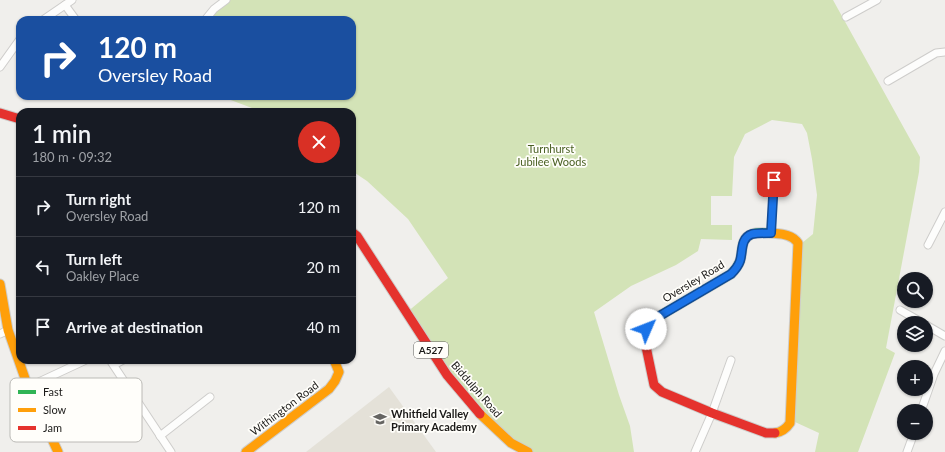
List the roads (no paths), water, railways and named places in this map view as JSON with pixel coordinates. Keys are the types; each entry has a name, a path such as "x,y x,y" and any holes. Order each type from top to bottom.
{"street":[{"path":"49,16 72,0"},
{"path":"208,16 214,8 226,0"},
{"path":"846,17 877,0"},
{"path":"65,5 73,16"},
{"path":"0,67 16,45"},
{"path":"888,81 904,77 936,53 945,52"},
{"path":"0,113 16,118"},
{"path":"771,233 774,180"},
{"path":"928,245 945,212"},
{"name":"Oversley Road","path":"771,233 792,236 798,243 790,423 788,428 782,432 774,434 766,433 712,413 662,392 654,385 644,337 650,322 731,274 740,260 742,245 747,237 753,234 771,233"},
{"name":"Biddulph Road","path":"356,235 447,375 482,417 512,443 528,452"},
{"path":"0,284 4,332 16,360"},
{"path":"900,310 911,316"},
{"path":"933,329 945,336"},
{"path":"923,404 934,374 945,351"},
{"path":"695,452 712,413 731,360"},
{"path":"18,364 24,378"},
{"path":"47,378 77,364"},
{"path":"113,364 122,378"},
{"name":"Withington Road","path":"246,452 329,389 339,372 336,364"},
{"path":"160,436 210,396"},
{"path":"142,409 171,452"},
{"path":"907,452 911,440"},
{"path":"53,442 58,452"}],"place":[{"name":"Whitfield Valley Primary Academy","path":"380,419"}],"park label":[{"name":"Turnhurst Jubilee Woods","path":"551,154"}]}
